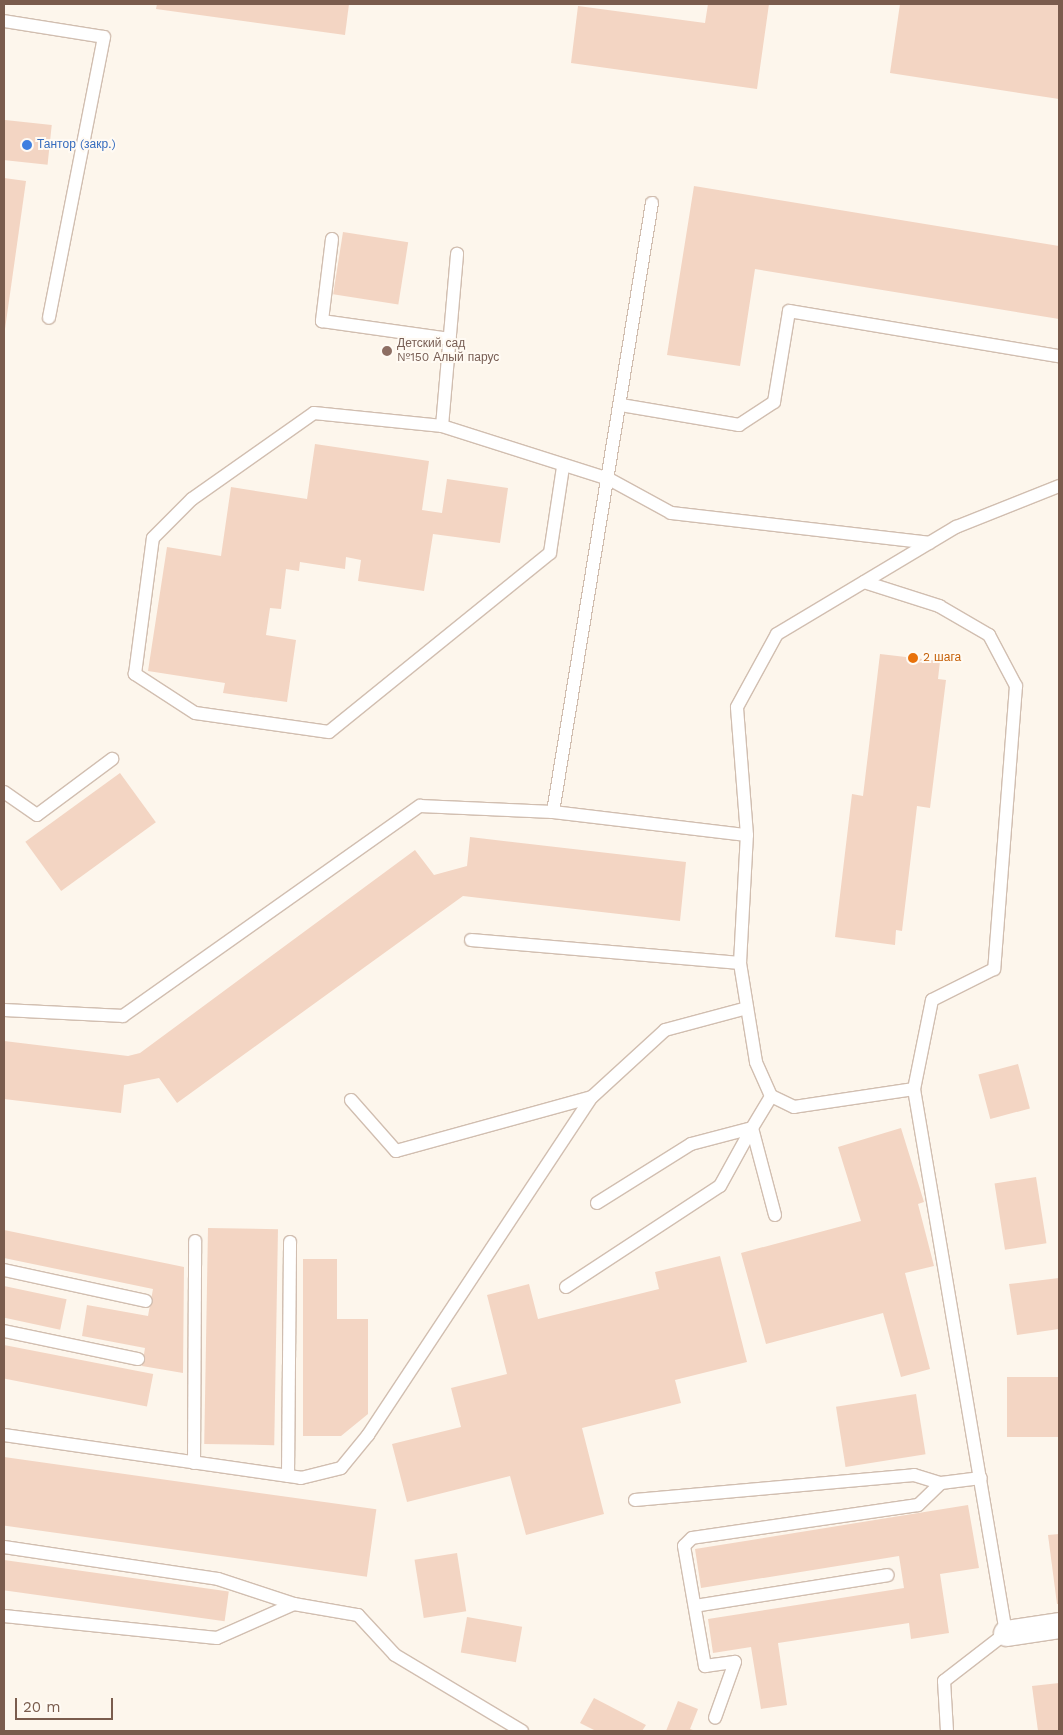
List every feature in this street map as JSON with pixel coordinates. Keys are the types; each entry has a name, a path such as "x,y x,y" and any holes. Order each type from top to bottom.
{"street":[{"path":"1006,1633 1059,1625"}],"lane":[{"path":"4,21 104,37 49,318"},
{"path":"553,812 622,405 652,203"},
{"path":"332,239 322,321 450,339"},
{"path":"442,426 457,254"},
{"path":"622,405 739,425 774,402 789,311 1059,356"},
{"path":"563,467 550,553 329,732 195,713 134,674 153,538 192,499 314,413 442,426 563,467 609,479 671,513 930,543"},
{"path":"914,1089 794,1107 770,1096 756,1062 740,963 747,835 737,707 777,634 956,527 1059,486"},
{"path":"864,582 939,606 989,635 1016,686 994,969 932,1000 914,1089 1006,1633 944,1681 947,1731"},
{"path":"4,792 37,815 112,760"},
{"path":"4,1010 123,1016 420,806 553,812 747,835"},
{"path":"471,940 740,963"},
{"path":"4,1435 302,1478 341,1468 362,1442 592,1097 665,1030 747,1008"},
{"path":"566,1287 720,1186 770,1096"},
{"path":"351,1100 396,1152 592,1097"},
{"path":"597,1203 691,1144 752,1128"},
{"path":"752,1128 775,1215"},
{"path":"194,1462 195,1241"},
{"path":"288,1476 290,1242"},
{"path":"4,1270 146,1300"},
{"path":"4,1330 138,1359"},
{"path":"635,1500 914,1476 941,1483 981,1478"},
{"path":"715,1718 735,1662 705,1666 684,1546 692,1538 918,1505 941,1483"},
{"path":"4,1547 218,1579 294,1604 358,1615 395,1655 522,1731"},
{"path":"695,1606 888,1575"},
{"path":"4,1616 217,1638 294,1604"}],"building":[{"path":"157,4 349,4 345,35 156,9"},
{"path":"708,4 769,4 757,89 571,63 578,6 705,23"},
{"path":"900,4 1059,4 1059,99 890,73"},
{"name":"Тантор (закр.)","path":"5,120 52,125 48,165 4,160"},
{"path":"4,178 26,181 5,329 4,329"},
{"path":"694,186 1059,246 1059,319 755,269 740,366 667,355"},
{"path":"343,232 408,242 398,305 333,294"},
{"path":"315,444 429,461 422,510 442,513 447,479 508,488 500,543 433,534 424,591 358,581 361,560 346,557 345,569 300,562 299,571 286,569 281,609 270,608 266,635 296,640 287,702 223,693 225,683 148,671 167,547 221,556 231,487 307,499"},
{"path":"880,654 940,661 938,679 946,680 930,808 917,806 902,931 896,930 895,945 835,937 852,794 863,796"},
{"path":"120,773 156,822 61,891 25,842"},
{"path":"470,837 686,862 680,921 463,896 177,1103 159,1078 124,1085 121,1113 4,1099 4,1041 128,1056 140,1053 415,850 434,875 467,866"},
{"path":"1018,1064 1030,1108 990,1119 978,1075"},
{"path":"901,1128 924,1202 918,1204 934,1266 905,1273 930,1369 901,1377 883,1313 766,1344 741,1253 861,1221 838,1147"},
{"path":"1036,1177 1046,1243 1005,1250 995,1184"},
{"path":"208,1228 278,1229 274,1445 204,1444"},
{"path":"4,1230 184,1267 183,1373 142,1366 145,1348 82,1336 87,1305 148,1316 153,1289 4,1258"},
{"path":"720,1256 747,1362 675,1380 681,1403 582,1428 604,1514 526,1535 510,1476 407,1502 392,1444 461,1427 451,1388 507,1374 487,1295 529,1284 538,1319 659,1289 655,1272"},
{"path":"303,1259 337,1259 337,1319 368,1319 368,1414 341,1436 303,1436"},
{"path":"1059,1278 1059,1329 1017,1335 1009,1284"},
{"path":"4,1286 67,1299 60,1330 4,1318"},
{"path":"4,1345 153,1374 147,1406 4,1379"},
{"path":"1007,1377 1059,1377 1059,1437 1007,1437"},
{"path":"916,1394 926,1454 846,1467 836,1407"},
{"path":"4,1457 376,1509 367,1577 4,1526"},
{"path":"968,1505 979,1568 940,1574 949,1633 911,1639 909,1623 778,1643 787,1705 761,1709 751,1647 713,1653 708,1619 904,1588 899,1556 701,1588 695,1549"},
{"path":"1059,1534 1059,1604 1057,1604 1048,1535"},
{"path":"457,1553 466,1611 424,1618 415,1560"},
{"path":"4,1560 229,1592 225,1621 4,1590"},
{"path":"467,1617 522,1627 516,1662 461,1652"},
{"path":"1059,1683 1059,1731 1038,1731 1032,1686"},
{"path":"594,1698 646,1725 642,1731 596,1731 580,1723"},
{"path":"678,1701 698,1709 690,1729 696,1731 666,1731"}],"place":[{"name":"Тантор (закр.)","path":"27,145"},
{"name":"Детский сад №150 Алый парус","path":"387,351"},
{"name":"2 шага","path":"913,658"}]}
